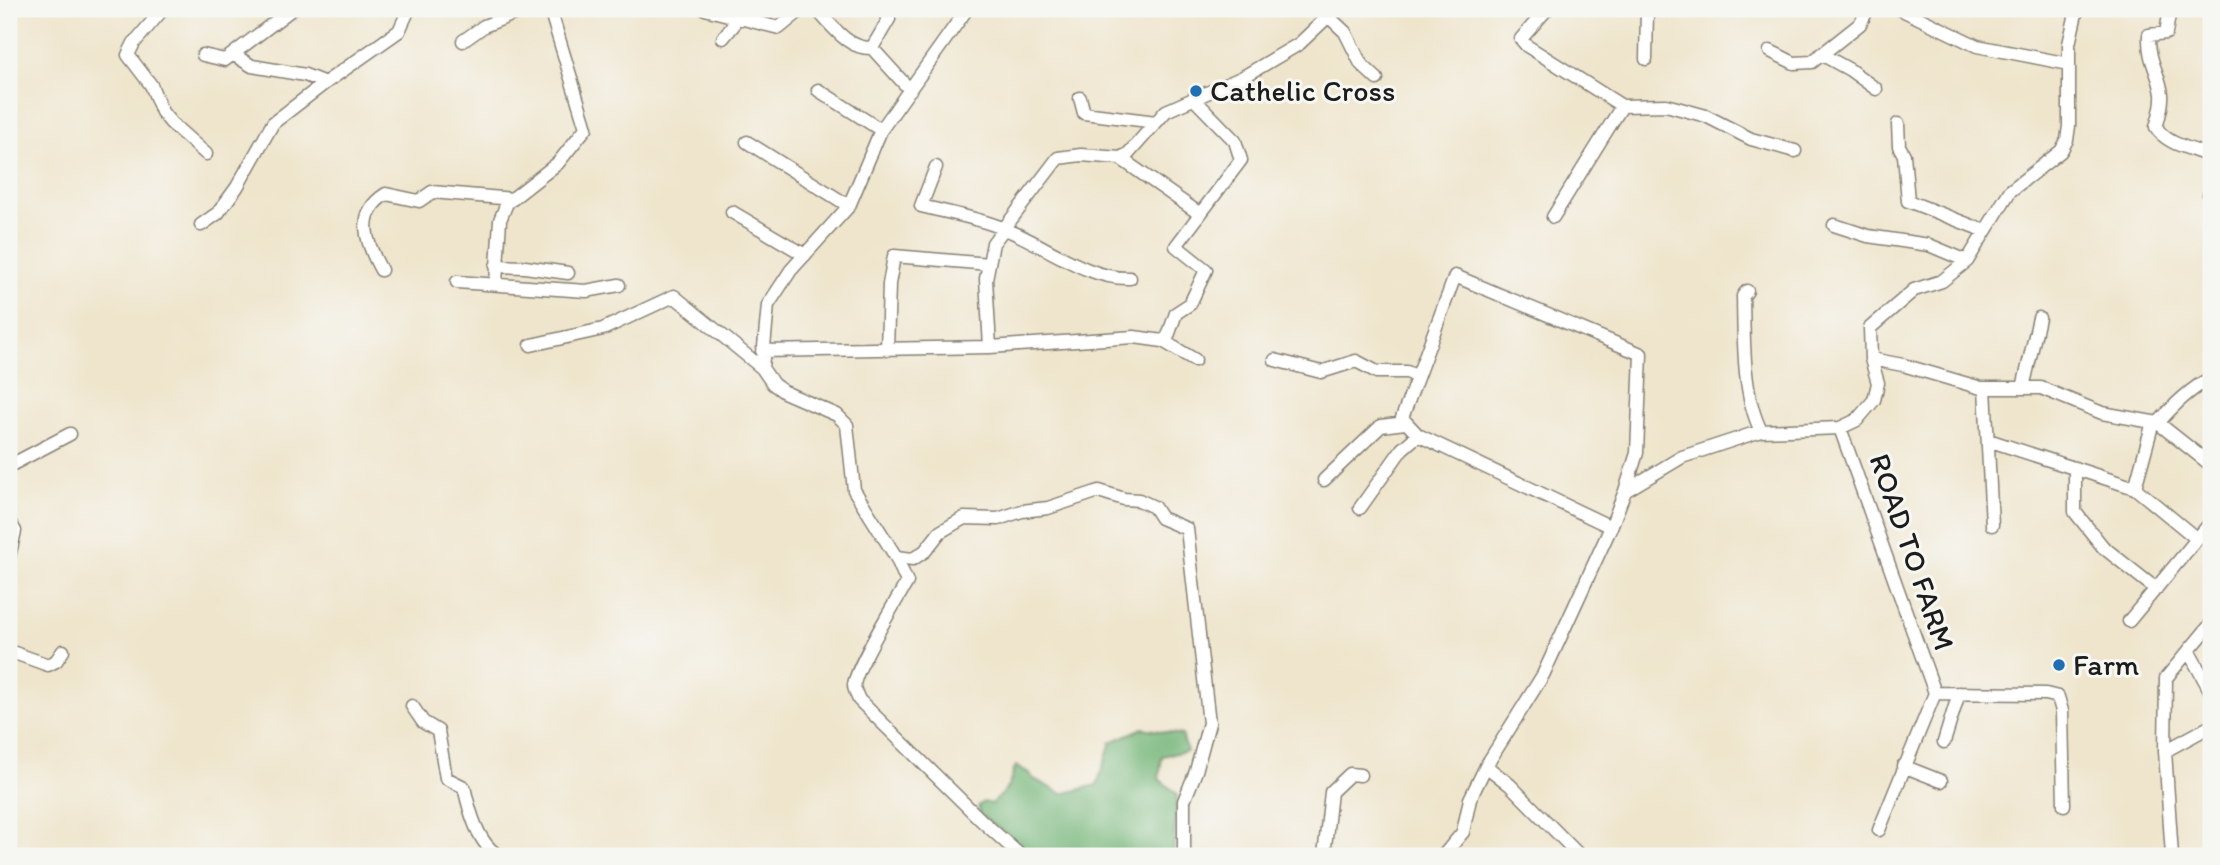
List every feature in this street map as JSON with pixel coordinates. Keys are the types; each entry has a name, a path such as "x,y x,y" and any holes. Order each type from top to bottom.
{"street":[{"path":"163,9 134,43 128,55 151,85 170,123 206,154"},
{"path":"204,55 225,60 292,9"},
{"path":"201,225 218,213 237,187 273,123 399,31 409,9"},
{"path":"463,41 484,26 526,9"},
{"path":"496,284 500,220 507,203 558,163 586,128 550,9"},
{"path":"705,9 779,28 802,9"},
{"path":"816,9 849,43 862,48 872,48 910,90"},
{"path":"872,48 889,19 882,9"},
{"path":"762,368 768,305 791,271 849,206 881,130 967,9"},
{"path":"1547,9 1521,39 1527,46 1622,106 1666,105 1693,112 1751,139 1795,151"},
{"path":"1646,59 1647,9"},
{"path":"1770,51 1794,63 1812,62 1860,24 1868,9"},
{"path":"1900,9 1977,46 2069,64"},
{"path":"1625,491 1682,457 1761,431 1840,428 1857,420 1874,400 1878,383 1871,359 1870,328 1914,290 1942,281 1967,261 2010,191 2061,151 2067,140 2069,44 2077,9"},
{"path":"2170,9 2166,33 2149,35 2148,54 2162,94 2156,127 2160,135 2211,157"},
{"path":"1120,158 1128,153 1166,111 1243,77 1299,44 1332,13 1361,64 1377,79"},
{"path":"723,38 733,26 734,17"},
{"path":"1821,54 1876,89"},
{"path":"234,55 252,66 305,75 325,83"},
{"path":"818,90 881,130"},
{"path":"1080,98 1084,113 1156,122"},
{"path":"1163,341 1168,337 1176,313 1191,304 1206,270 1176,246 1241,159 1235,141 1193,98"},
{"path":"1553,217 1622,106"},
{"path":"1898,124 1908,201 1985,231"},
{"path":"747,142 849,206"},
{"path":"990,347 986,279 993,243 1058,158 1081,155 1120,158 1200,214"},
{"path":"936,167 921,206 1004,228 1087,268 1115,279 1130,278"},
{"path":"2211,190 2211,197"},
{"path":"381,270 368,246 365,225 375,201 386,194 419,201 432,192 513,199"},
{"path":"732,212 805,255"},
{"path":"1834,225 1868,236 1930,245 1967,261"},
{"path":"887,350 889,284 894,256 989,264"},
{"path":"496,266 568,272"},
{"path":"1443,856 1463,832 1470,799 1486,766 1543,675 1611,527 1637,453 1641,354 1455,276 1402,418 1418,435 1611,527"},
{"path":"457,282 586,291 619,285"},
{"path":"1747,292 1743,296 1744,349 1754,417 1761,431"},
{"path":"531,345 603,329 674,296 762,368 773,384 784,392 837,415 847,425 854,490 897,557 907,582 864,661 854,683 855,692 859,700 1021,856"},
{"path":"2023,388 2039,318"},
{"path":"762,351 990,347 1134,337 1163,341 1195,359"},
{"path":"1275,359 1321,372 1356,361 1377,372 1407,372 1416,376"},
{"path":"1871,359 1986,388 2041,388 2102,413 2156,423 2211,465"},
{"path":"2135,488 2156,423 2199,384 2211,378"},
{"path":"1986,388 1992,525"},
{"path":"1324,480 1381,426 1405,422"},
{"name":"ROAD TO FARM","path":"1840,428 1935,693"},
{"path":"9,466 70,434"},
{"path":"1360,508 1402,449 1418,435"},
{"path":"1988,440 2135,488 2197,539"},
{"path":"2075,468 2075,512 2103,547 2156,589"},
{"path":"897,557 913,559 925,551 940,532 964,518 998,519 1022,511 1048,508 1099,491 1124,499 1139,500 1154,507 1161,518 1187,529 1209,723 1196,771 1184,801 1184,850 1181,856"},
{"path":"9,522 15,531 9,557"},
{"path":"2129,621 2211,522"},
{"path":"2172,856 2165,751 2166,678 2211,624"},
{"path":"9,652 48,665 56,661 63,651"},
{"path":"2189,652 2211,692"},
{"path":"1879,830 1935,693 2046,694 2058,697 2062,711 2064,805"},
{"path":"1944,742 1959,693"},
{"path":"412,706 423,722 438,732 446,778 464,787 472,821 494,853 500,856"},
{"path":"2165,751 2211,726"},
{"path":"1486,766 1510,785 1580,856"},
{"path":"1903,766 1941,781"},
{"path":"1324,856 1331,792 1350,774 1360,775"}],"green space":[{"path":"1143,728 1182,735 1187,751 1162,756 1159,779 1177,794 1173,856 1034,856 980,814 978,806 983,802 992,804 1002,795 1016,766 1062,794 1097,785 1111,742"}],"place":[{"name":"Cathelic Cross","path":"1196,91"},
{"name":"Farm","path":"2059,665"}]}
